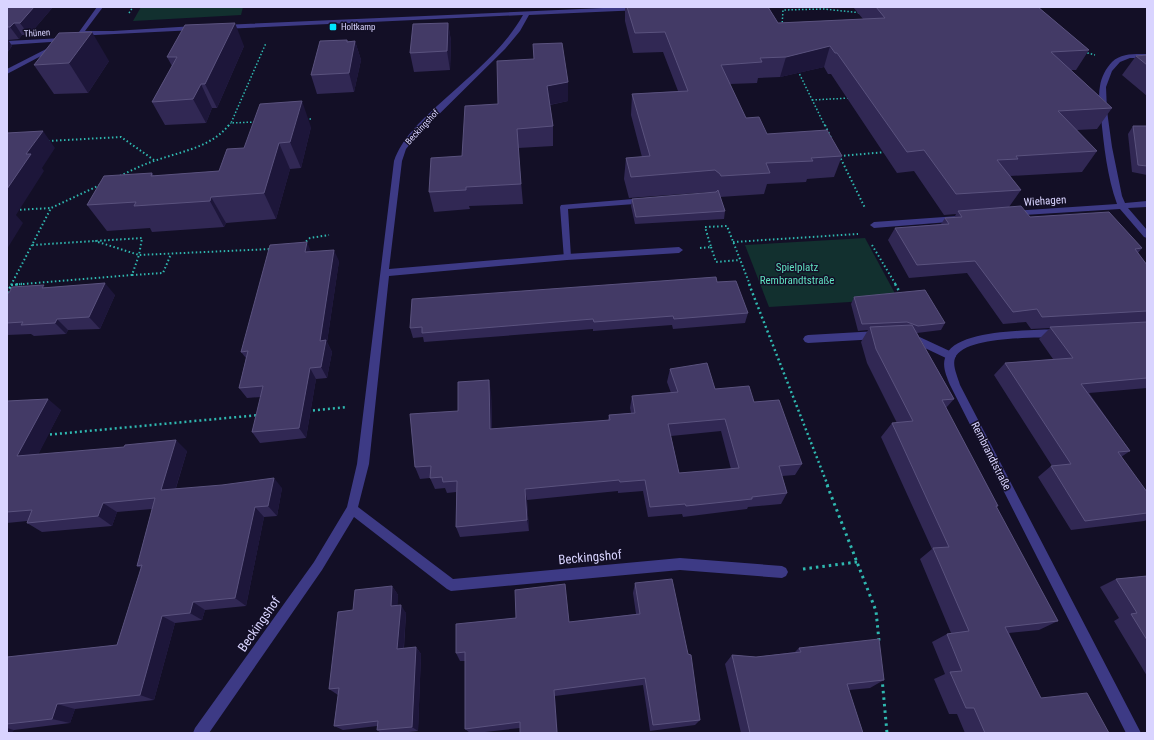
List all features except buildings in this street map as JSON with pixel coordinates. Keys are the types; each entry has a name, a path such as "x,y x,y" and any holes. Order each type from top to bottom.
{"street":[{"path":"81,33 100,7"},
{"path":"214,27 663,7"},
{"name":"Beckingshof","path":"200,733 318,566 352,509 363,464 398,161 402,149 426,121 503,48 518,30 527,14"},
{"path":"81,33 113,33 206,28"},
{"name":"Thünen","path":"7,72 81,33"},
{"name":"Thünen","path":"7,43 67,40"},
{"path":"1147,56 1128,57 1115,62 1111,67 1103,87 1110,156 1116,190 1122,206 1147,235"},
{"path":"567,257 564,207 657,200"},
{"name":"Wiehagen","path":"1006,215 1147,204"},
{"path":"874,225 967,218"},
{"path":"385,273 567,257 679,250"},
{"path":"903,334 951,356 961,345 984,337 1069,332"},
{"path":"808,339 887,335"},
{"name":"Rembrandtstraße","path":"951,356 950,366 955,385 1134,733"},
{"name":"Beckingshof","path":"352,509 451,586 680,564 782,572"}],"path":[{"path":"782,30 783,10 824,9 863,13"},
{"path":"120,176 154,160 204,144 226,132 274,24"},
{"path":"1080,50 1115,62"},
{"path":"795,64 833,142"},
{"path":"812,100 850,98"},
{"path":"304,120 311,119"},
{"path":"231,123 260,122"},
{"path":"44,141 121,137 154,160"},
{"path":"733,242 866,234 874,225 836,149"},
{"path":"840,156 893,152"},
{"path":"14,210 52,208 106,182"},
{"path":"7,293 52,208"},
{"path":"740,260 716,262 705,227 727,226 876,611 879,649"},
{"path":"866,234 903,298"},
{"path":"302,245 310,238 329,235"},
{"path":"32,245 142,238 139,254 132,275"},
{"path":"93,240 139,254 274,249"},
{"path":"679,250 711,247"},
{"path":"11,285 163,273 171,254"},
{"path":"301,412 371,405"},
{"path":"37,436 262,415"},
{"path":"782,572 857,562"},
{"path":"882,672 887,733"}],"green space":[{"path":"141,7 243,7 241,15 133,21"},
{"name":"Spielplatz Rembrandtstraße","path":"865,238 898,299 769,307 745,245"}],"place":[{"name":"Holtkamp","path":"333,27"}]}
